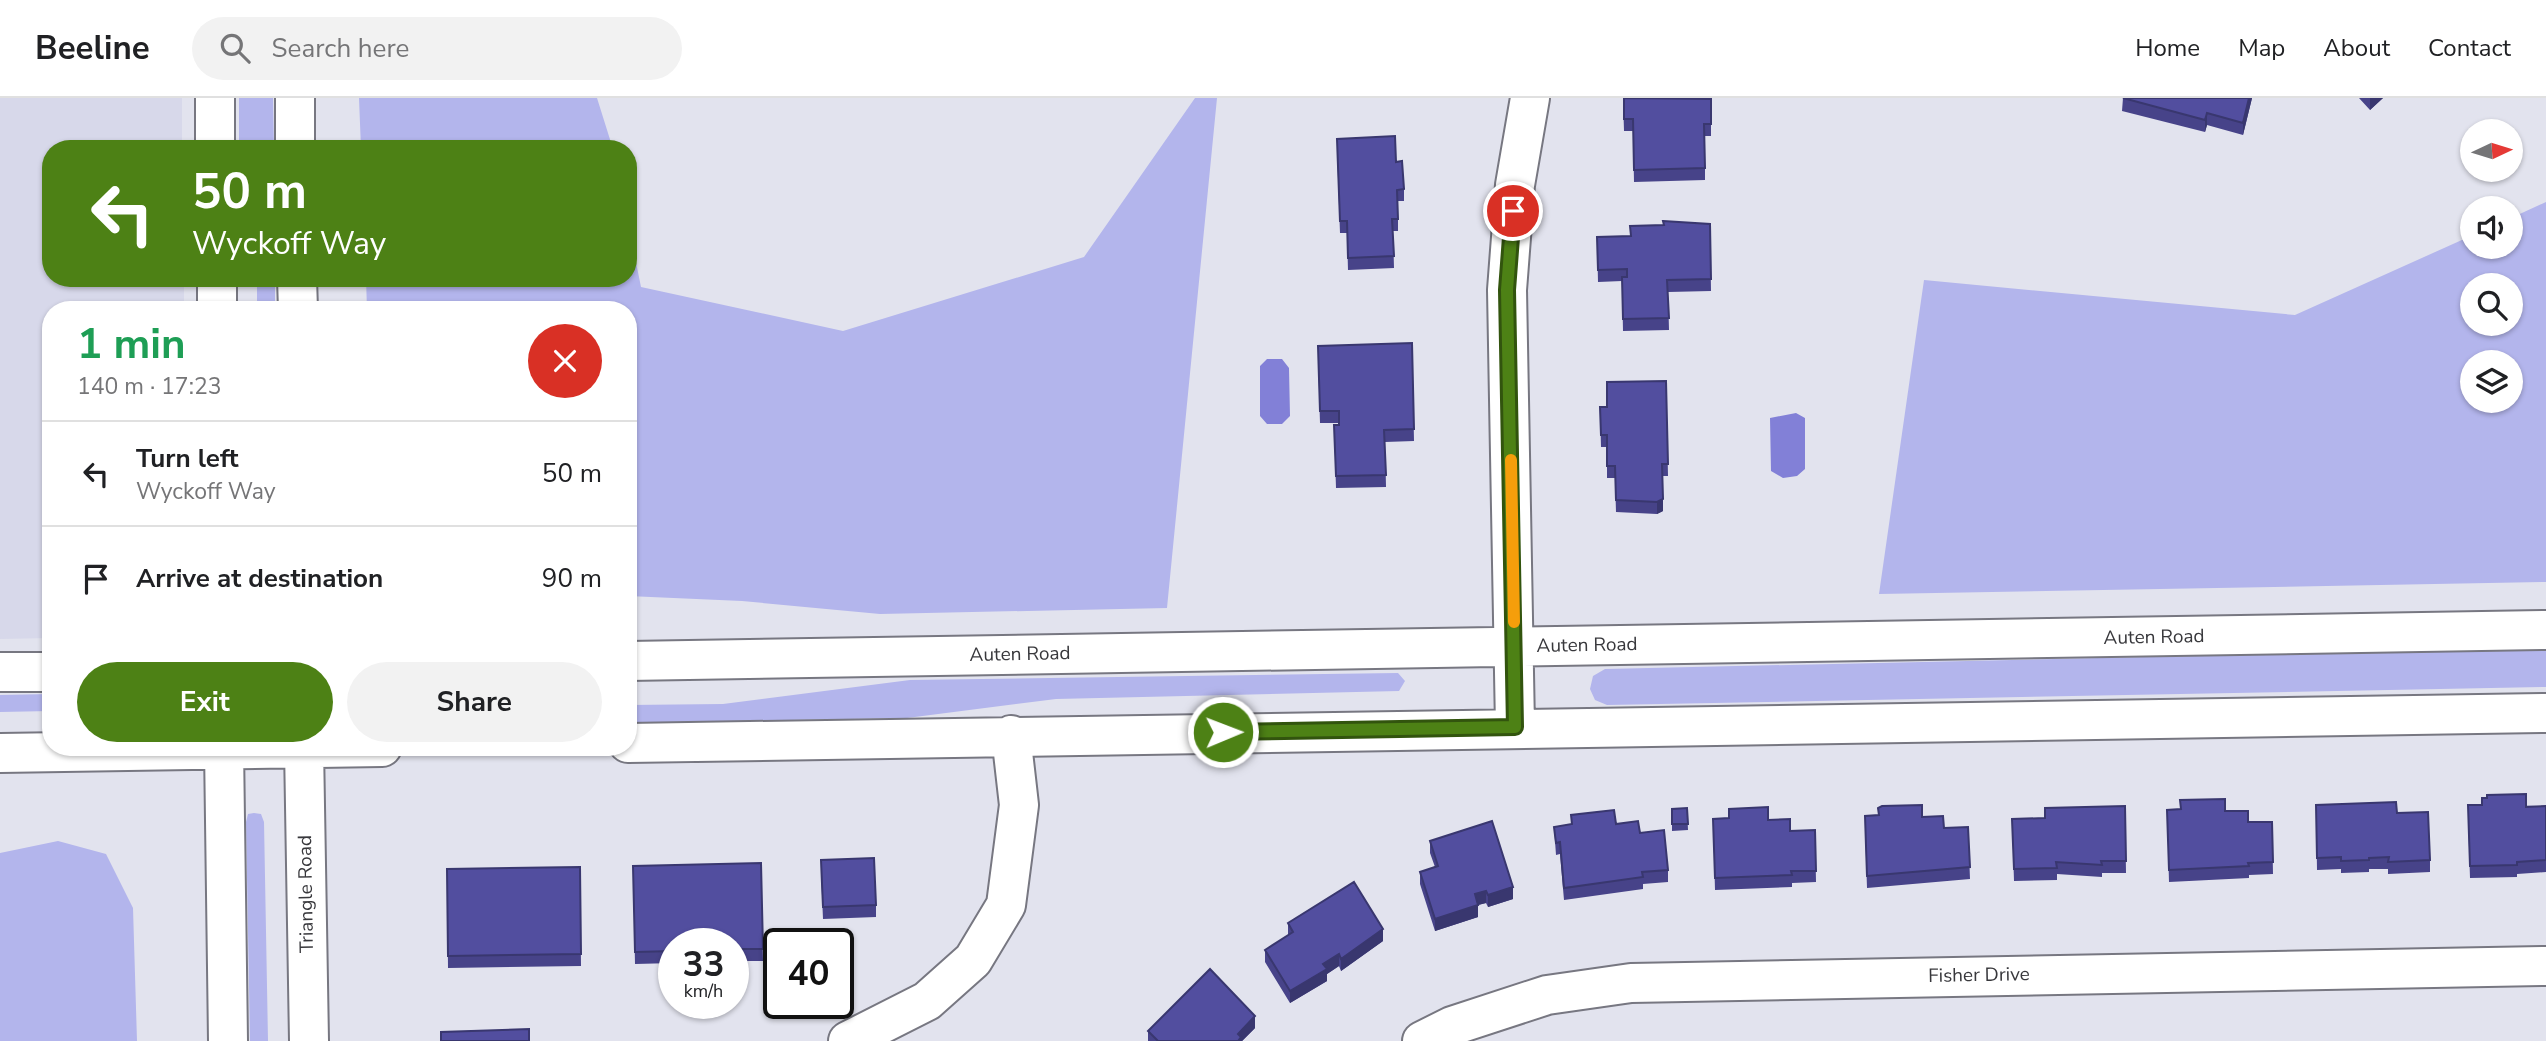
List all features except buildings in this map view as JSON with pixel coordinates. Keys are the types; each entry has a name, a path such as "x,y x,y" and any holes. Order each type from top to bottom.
{"street":[{"path":"215,98 215,140"},
{"path":"295,98 295,140"},
{"path":"1515,727 1516,646 1507,290 1515,185 1530,98"},
{"name":"Auten Road","path":"637,661 2546,630"},
{"path":"0,672 42,671"},
{"path":"637,743 1515,727 2546,713"},
{"path":"848,1041 927,1000 973,960 1006,905 1019,805 1011,735"},
{"path":"0,753 42,752"},
{"path":"224,756 228,1041"},
{"name":"Triangle Road","path":"304,756 309,1041"},
{"name":"Fisher Drive","path":"1422,1041 1452,1026 1547,995 1631,983 2546,966"}],"shaded area":[{"path":"0,98 182,98 182,140 42,140 42,287 184,287 184,301 42,301 42,638 0,639"},
{"path":"239,98 273,98 274,140 239,140"},
{"path":"359,98 597,98 610,140 361,140"},
{"path":"1195,98 1217,98 1167,608 880,614 742,601 637,596 637,301 367,301 366,287 637,287 637,267 641,287 843,331 1084,257"},
{"path":"2546,202 2546,582 1879,594 1924,280 2295,315 2460,241 2460,259 2523,259 2523,213"},
{"path":"257,287 275,287 275,301 257,301"},
{"path":"1267,359 1282,359 1289,368 1290,416 1282,424 1267,424 1260,416 1260,366"},
{"path":"1796,413 1805,418 1805,469 1797,476 1783,478 1771,471 1770,418"},
{"path":"2546,648 2546,687 1607,705 1595,700 1590,689 1593,676 1605,669"},
{"path":"1398,673 1405,681 1399,691 1056,699 907,718 637,723 637,705 723,704 910,680"},
{"path":"42,694 42,711 0,712 0,695"},
{"path":"248,814 261,814 264,822 268,1041 250,1041 246,822"},
{"path":"58,841 106,854 133,908 137,1041 0,1041 0,853"}],"slow traffic":[{"path":"1511,460 1514,622"}],"route":[{"path":"1223,732 1515,727 1516,646 1507,290 1513,211"}]}
